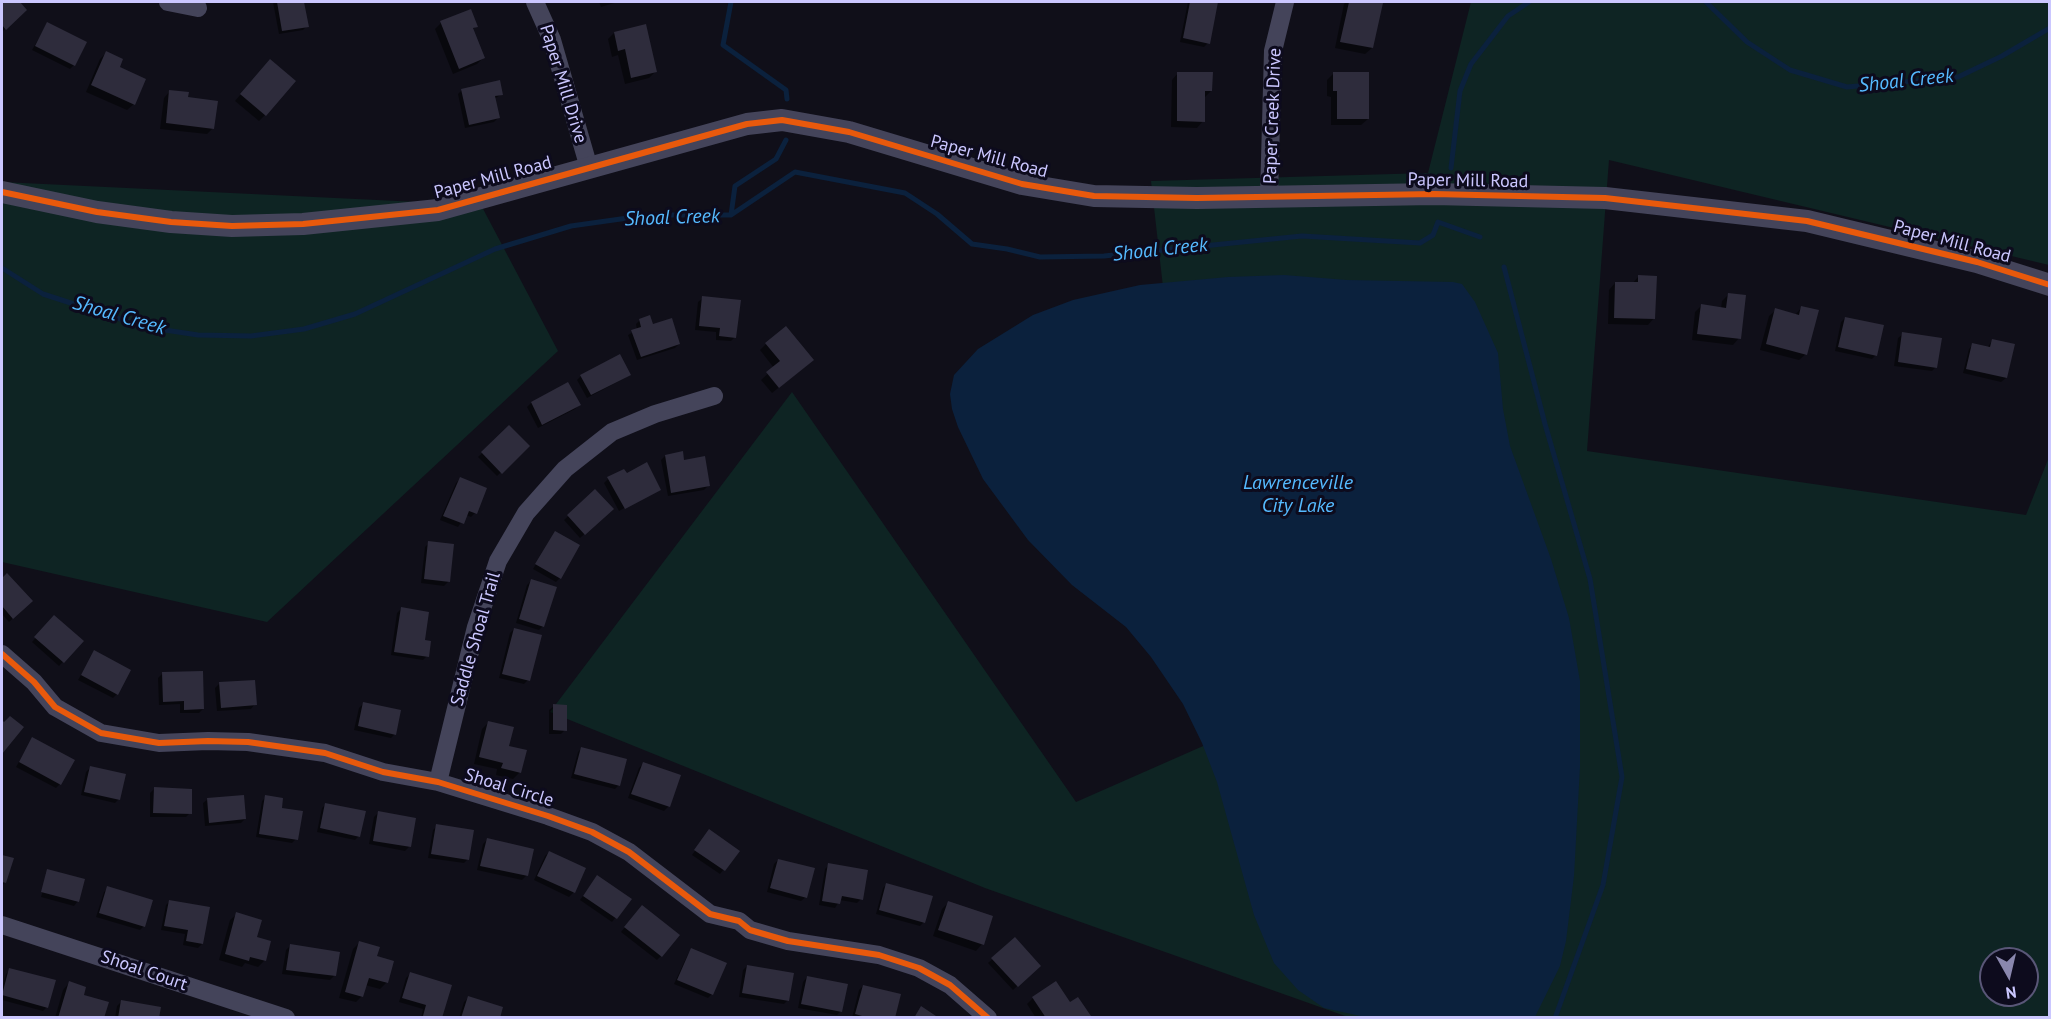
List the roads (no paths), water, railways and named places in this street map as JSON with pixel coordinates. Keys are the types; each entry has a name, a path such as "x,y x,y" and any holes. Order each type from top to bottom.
{"street":[{"path":"168,2 198,8"},
{"name":"Paper Mill Drive","path":"535,2 552,40 589,168"},
{"name":"Paper Creek Drive","path":"1269,196 1273,51 1286,2"},
{"name":"Paper Mill Road","path":"2,192 98,212 171,222 232,226 303,224 438,210 747,124 782,120 849,132 1022,184 1084,194 1197,198 1434,194 1605,198 1807,221 1977,262 2049,285"},
{"name":"Saddle Shoal Trail","path":"438,782 476,627 498,561 526,513 565,469 612,432 655,414 714,396"},
{"name":"Shoal Circle","path":"2,654 34,682 55,707 101,733 159,744 208,741 249,742 325,753 383,772 438,782 548,816 592,832 629,852 710,914 739,921 750,930 788,941 879,955 919,968 950,985 988,1017"},
{"name":"Shoal Court","path":"2,925 286,1017"}],"water":[{"name":"Lawrenceville City Lake","path":"1284,275 1347,280 1462,284 1475,302 1498,353 1503,409 1510,446 1551,559 1569,618 1580,681 1580,767 1574,876 1566,941 1560,966 1535,1017 1365,1017 1324,1008 1298,990 1274,963 1254,915 1217,782 1202,743 1183,704 1151,657 1126,627 1072,585 1028,540 983,479 958,427 950,394 954,375 978,349 1033,315 1073,300 1140,285 1228,277"}],"waterway":[{"path":"731,2 723,45 786,90 787,99"},
{"name":"Shoal Creek","path":"1451,168 1460,91 1471,64 1508,16 1529,2"},
{"name":"Shoal Creek","path":"1706,2 1747,42 1790,70 1847,87 1958,77 2002,56 2050,28"},
{"path":"731,215 735,186 776,159 786,140"},
{"name":"Shoal Creek","path":"2,268 43,294 145,327 198,335 251,336 304,329 355,314 495,249 571,226 649,215 731,215 795,172 905,193 937,214 972,244 1040,257 1104,256 1302,236 1420,243 1433,235 1438,222 1480,237"},
{"path":"1504,267 1545,424 1590,579 1622,777 1603,885 1555,1018"}]}
